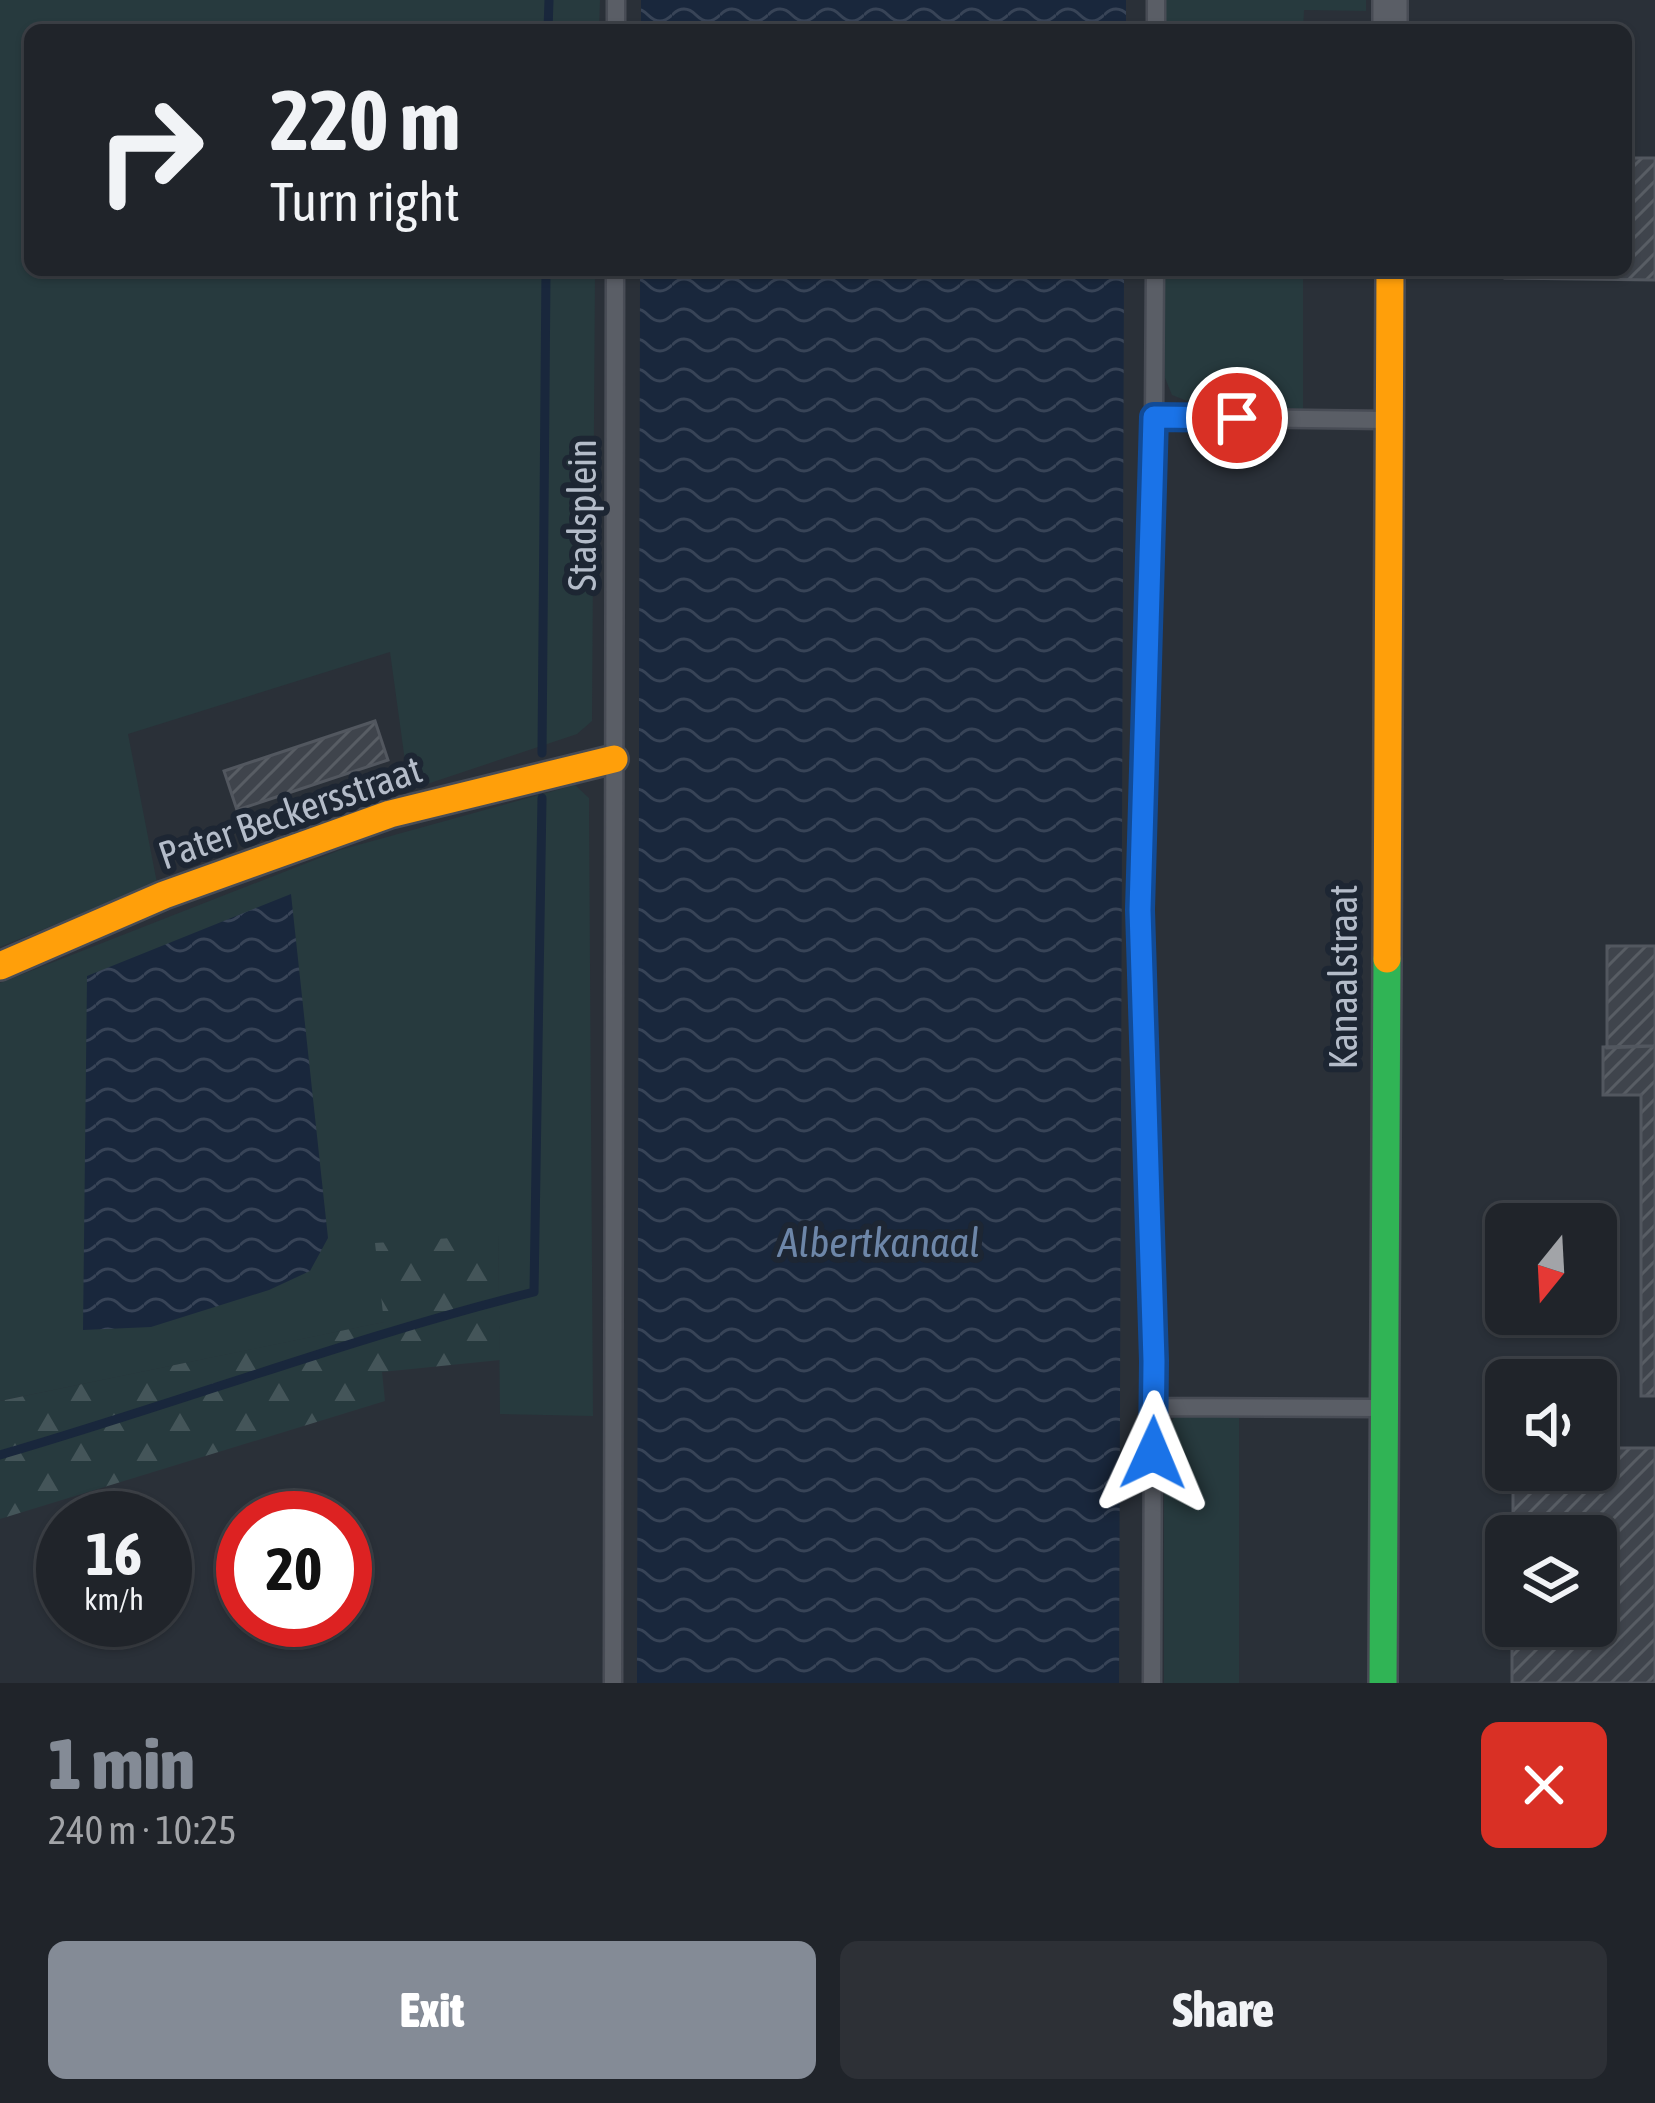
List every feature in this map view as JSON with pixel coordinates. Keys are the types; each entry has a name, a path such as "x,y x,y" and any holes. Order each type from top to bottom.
{"street":[{"name":"Kanaalstraat","path":"1383,1683 1390,276"},
{"name":"Pater Beckersstraat","path":"0,966 164,895 390,814 614,759"}],"lane":[{"name":"Stadsplein","path":"613,1683 615,276"},
{"path":"1152,1683 1153,1407 1140,910 1155,276"},
{"path":"1154,417 1388,420"},
{"path":"1153,1407 1386,1408"}],"green space":[{"path":"0,0 600,0 599,24 24,24 24,276 595,276 592,721 577,734 409,790 390,652 128,734 157,883 0,947"},
{"path":"1164,0 1366,0 1366,11 1304,10 1303,24 1165,24"},
{"path":"1163,276 1303,276 1303,409 1200,406 1172,395 1165,378"},
{"path":"575,785 589,798 593,1416 500,1414 498,1236 385,1322 0,1401 0,983 340,850"},
{"path":"498,1235 500,1360 382,1372 385,1401 91,1491 36,1491 36,1508 0,1519 0,1401 384,1322 375,1243"},
{"path":"1175,1416 1239,1418 1239,1683 1164,1683 1164,1434"}],"water":[{"path":"641,0 1126,0 1126,24 641,24"},
{"name":"Albertkanaal","path":"640,276 1124,276 1119,1683 637,1683"},
{"path":"291,894 328,1238 310,1271 269,1290 151,1327 83,1330 87,976"}],"building":[{"path":"1632,158 1655,158 1655,280 1505,278 1632,276"},
{"path":"375,721 388,760 237,810 224,771"},
{"path":"1607,946 1655,946 1655,1046 1607,1048"},
{"path":"1655,1046 1655,1396 1641,1396 1641,1095 1603,1095 1603,1047"},
{"path":"1617,1448 1655,1448 1655,1683 1512,1683 1512,1647 1617,1647 1617,1515 1513,1515 1513,1491 1617,1491"}],"waterway":[{"path":"548,24 549,0"},
{"path":"542,753 546,276"},
{"path":"0,1455 399,1329 534,1292 542,798"}],"traffic: fast":[{"path":"1383,1683 1387,959"}],"traffic: slow":[{"path":"1387,959 1390,276"},
{"path":"0,966 164,895 390,814 614,759"}],"route":[{"path":"1153,1453 1140,910 1154,417 1237,418"}]}
